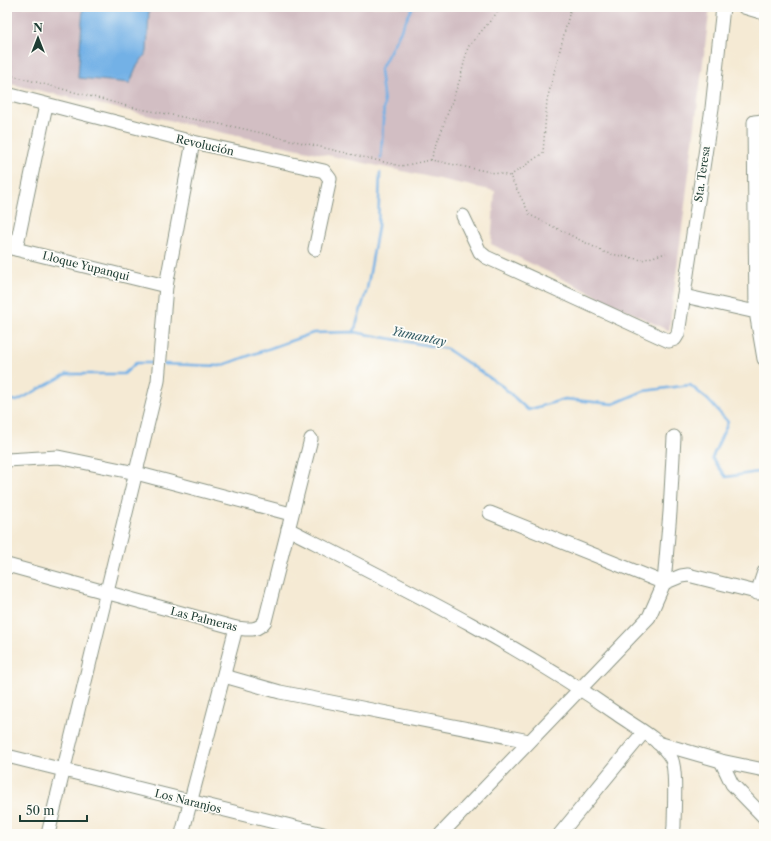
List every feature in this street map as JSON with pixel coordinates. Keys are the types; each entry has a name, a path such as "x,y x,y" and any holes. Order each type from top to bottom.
{"street":[{"name":"Sta. Teresa","path":"463,216 480,252 486,257 669,341 675,339 678,334 712,108 723,7"},
{"path":"744,7 764,13"},
{"name":"Revolución","path":"7,94 193,142 324,171 328,174 330,179 315,249"},
{"path":"11,248 46,105"},
{"path":"764,121 754,122 759,265 756,312 764,359"},
{"path":"48,834 158,381 166,286 193,142"},
{"name":"Lloque Yupanqui","path":"11,248 166,286"},
{"path":"684,296 756,312"},
{"path":"441,834 528,741 649,617 664,583 674,436"},
{"name":"Las Palmeras","path":"7,566 236,628 255,630 265,621 311,440"},
{"path":"7,460 58,457 136,473 292,514"},
{"path":"490,513 664,583 681,576 688,575 760,594 764,572"},
{"path":"288,529 427,600 580,688 658,743 669,755 674,765 673,834"},
{"path":"182,834 236,628"},
{"path":"224,676 280,692 528,741"},
{"path":"560,834 643,733"},
{"path":"658,743 721,761 764,770"},
{"name":"Los Naranjos","path":"7,756 323,834"},
{"path":"721,761 732,784 764,817"}],"path":[{"path":"8,7 9,75 135,108 240,128 401,166 431,160 510,176 543,154 547,100 571,7"},
{"path":"431,160 460,80 468,47 502,7"},
{"path":"510,176 530,215 606,253 642,260 666,253"}],"shaded area":[{"path":"7,7 710,7 669,331 491,244 495,191 224,133 7,83"}],"water":[{"path":"83,7 148,7 147,52 137,66 130,83 78,78"}],"waterway":[{"path":"381,158 384,103 380,70 413,7"},
{"path":"354,332 367,289 378,227 380,173"},
{"name":"Yumantay","path":"163,364 220,366 313,333 354,332 447,349 502,386 528,410 565,399 613,404 644,391 690,385 707,399 728,422 712,458 726,477 764,471"},
{"name":"Yumantay","path":"7,399 17,401 67,374 124,374 136,363 156,363"}]}
